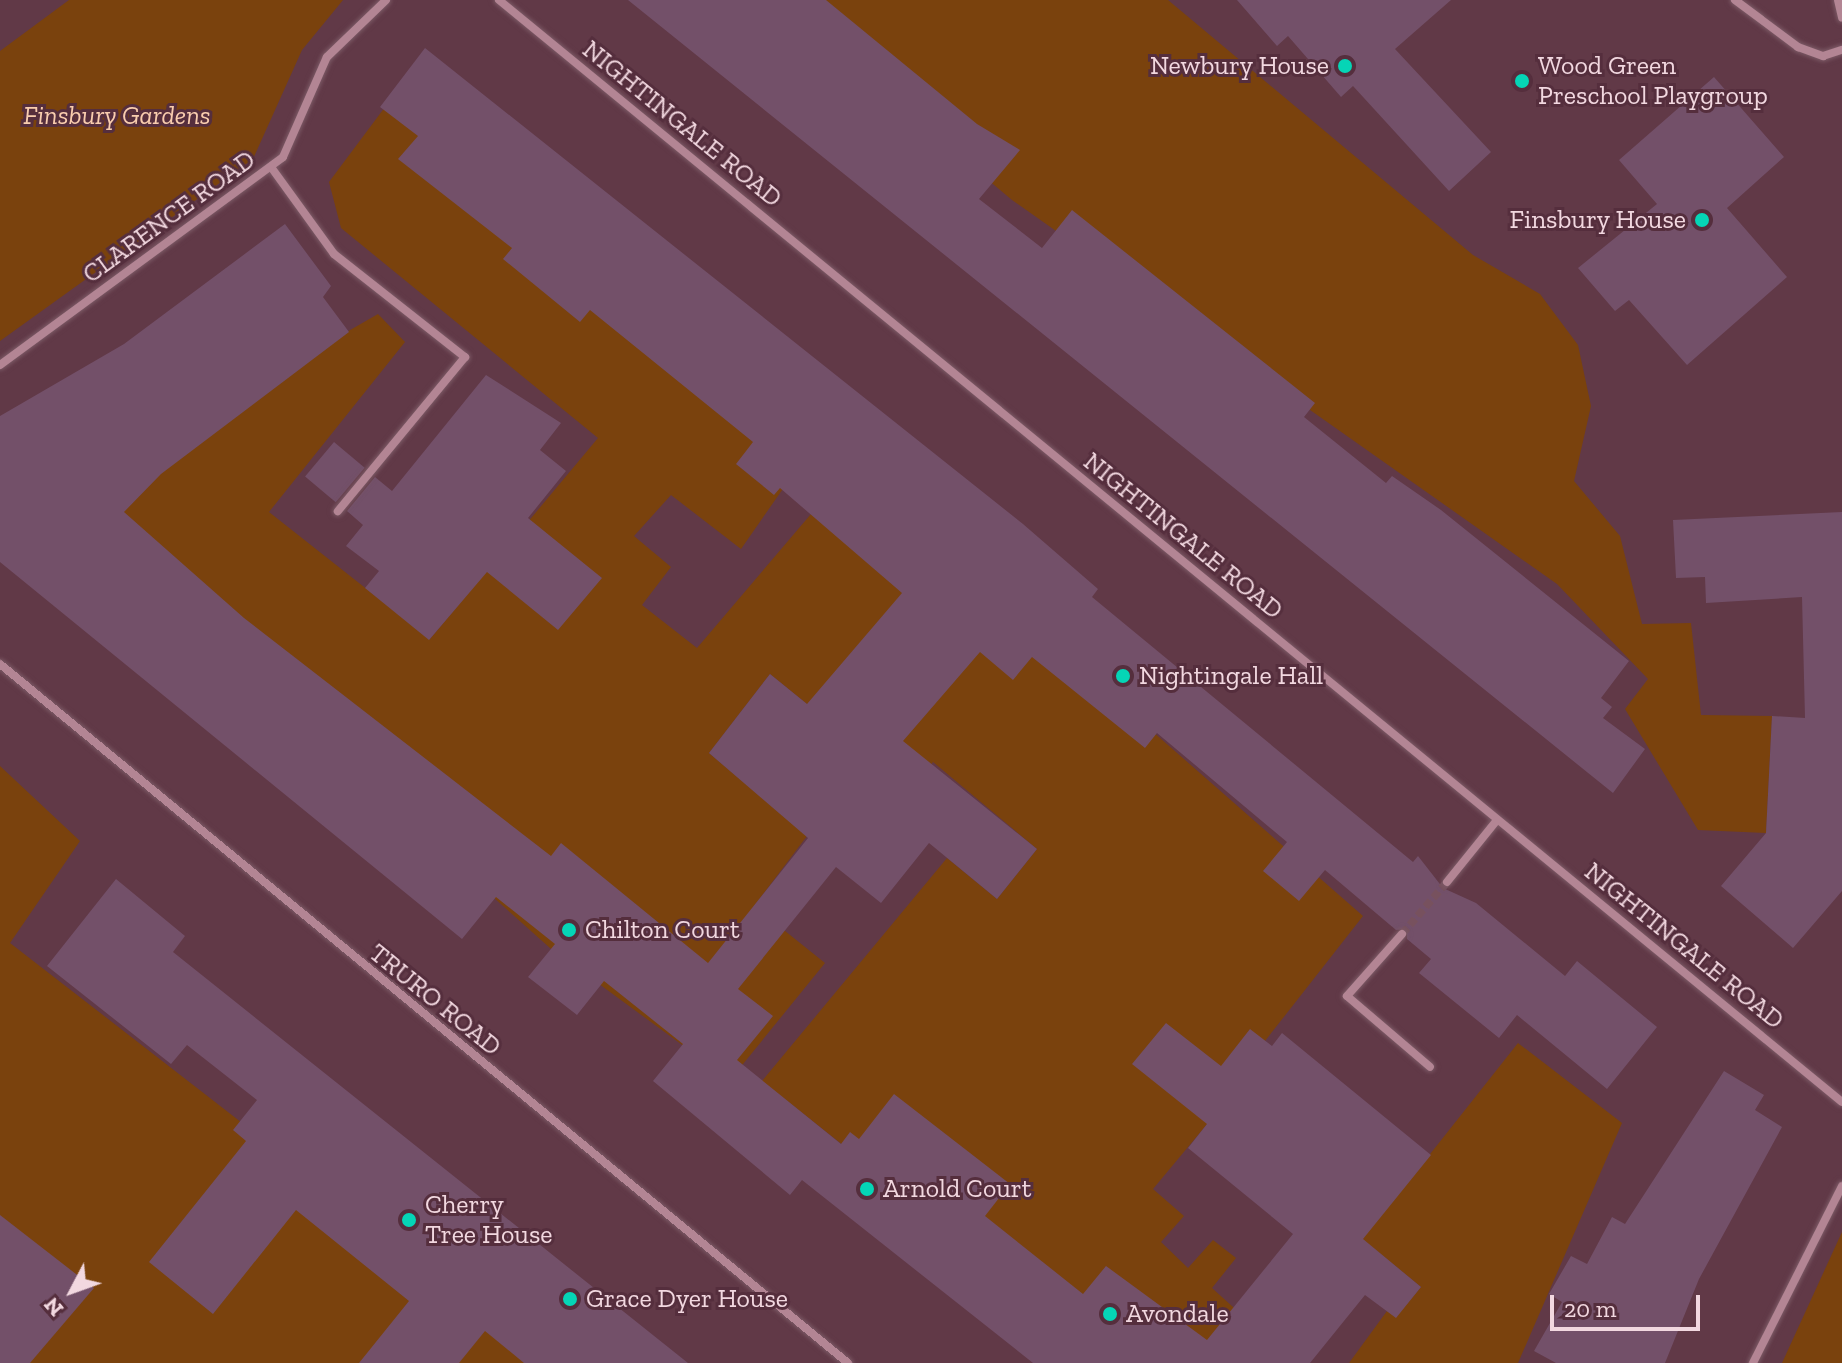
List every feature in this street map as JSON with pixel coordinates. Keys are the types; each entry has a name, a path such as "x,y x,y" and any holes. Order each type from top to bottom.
{"street":[{"name":"CLARENCE ROAD","path":"0,365 283,157 327,57 386,0"},
{"name":"NIGHTINGALE ROAD","path":"499,0 1842,1102"},
{"path":"1735,0 1806,51 1842,50"},
{"path":"1838,0 1842,18"},
{"path":"271,167 334,254 465,357 338,511"},
{"name":"TRURO ROAD","path":"0,664 848,1363"},
{"path":"1447,882 1497,820"},
{"path":"1402,934 1347,996 1430,1067"},
{"path":"1753,1363 1842,1186"}],"green space":[{"name":"Finsbury Gardens","path":"69,0 343,0 302,50 253,159 0,341 0,51"},
{"path":"774,0 1168,0 1473,255 1540,294 1578,345 1591,406 1574,481 1620,536 1642,624 1691,623 1701,715 1772,716 1766,833 1698,830 1625,709 1648,679 1557,584 1012,200"},
{"path":"397,91 819,437 741,549 671,495 634,536 671,567 642,605 697,648 851,467 1363,916 1265,1041 1250,1030 1385,1211 1518,1043 1622,1123 1518,1363 1349,1363 1387,1311 1396,1317 1421,1287 1213,1117 1153,1189 1184,1216 1161,1242 1188,1268 1213,1240 1236,1258 1212,1288 1295,1363 1118,1363 762,1081 947,858 997,899 1037,849 933,762 900,803 870,779 936,702 807,704 770,674 709,753 807,836 754,906 825,963 730,1080 550,948 406,819 52,442 131,456 378,314 405,342 269,512 430,639 598,438 341,228 329,182"},
{"path":"0,766 80,841 10,943 552,1363 0,1363"},
{"path":"1842,1232 1842,1363 1782,1363"}],"building":[{"path":"628,0 826,0 977,124 1020,150 979,199 1042,248 1072,210 1315,403 1304,417 1386,483 1392,476 1441,510 1629,661 1601,698 1612,707 1603,718 1645,749 1613,793"},
{"path":"1237,0 1451,0 1395,49 1491,152 1449,191 1353,86 1341,97 1288,36 1277,46"},
{"path":"425,48 1023,524 1098,589 1092,597 1413,862 1418,856 1443,888 1476,903 1565,976 1577,961 1657,1027 1607,1089 1517,1015 1499,1038 1419,973 1431,959 1407,939 1407,929 1396,930 1325,870 1299,901 1263,871 1287,842 1157,733 1145,748 1032,657 1013,680 980,652 903,741 1037,849 997,899 929,843 881,903 836,867 738,989 773,1016 737,1060 841,1144 850,1132 859,1139 894,1094 1010,1184 985,1216 1083,1294 1106,1266 1207,1340 1293,1234 1188,1148 1207,1124 1132,1064 1166,1023 1221,1066 1250,1029 1272,1046 1282,1033 1431,1155 1363,1239 1421,1287 1396,1318 1365,1295 1310,1363 1033,1363 802,1180 790,1195 653,1081 683,1044 604,981 577,1015 528,977 555,944 496,897 462,939 0,562 0,416 124,344 285,224 331,286 323,297 349,332 161,474 124,512 244,618 551,856 561,843 708,963 808,838 709,753 770,674 807,704 902,593 780,488 774,495 736,464 753,442 590,310 580,322 503,259 512,248 398,159 418,136 380,107"},
{"name":"Finsbury House","path":"1714,77 1784,157 1727,208 1787,277 1687,365 1629,300 1615,311 1578,268 1657,204 1619,160"},
{"path":"486,375 561,423 540,450 566,471 528,518 602,578 558,630 487,572 429,640 365,588 379,571 346,546 363,525 347,511 375,477 392,491"},
{"path":"334,442 365,468 336,502 305,476"},
{"path":"1842,512 1842,891 1793,948 1721,886 1766,833 1772,716 1805,718 1802,597 1706,603 1705,577 1676,578 1673,520"},
{"path":"116,879 185,936 173,952 688,1363 524,1363 485,1331 459,1363 359,1363 409,1301 296,1210 213,1314 149,1262 246,1141 233,1130 257,1100 187,1045 171,1064 47,966"},
{"path":"1724,1071 1764,1095 1755,1110 1782,1127 1699,1279 1665,1363 1556,1363 1534,1351 1562,1302 1549,1294 1571,1256 1587,1264 1612,1217 1625,1224"},
{"path":"0,1215 94,1288 30,1363 0,1363"}],"tunnel":[{"path":"1402,934 1447,882"}],"place":[{"name":"Newbury House","path":"1345,66"},
{"name":"Wood Green Preschool Playgroup","path":"1522,81"},
{"name":"Finsbury House","path":"1702,220"},
{"name":"Nightingale Hall","path":"1123,676"},
{"name":"Chilton Court","path":"569,930"},
{"name":"Arnold Court","path":"867,1189"},
{"name":"Cherry Tree House","path":"409,1220"},
{"name":"Grace Dyer House","path":"570,1299"},
{"name":"Avondale","path":"1110,1314"}]}
